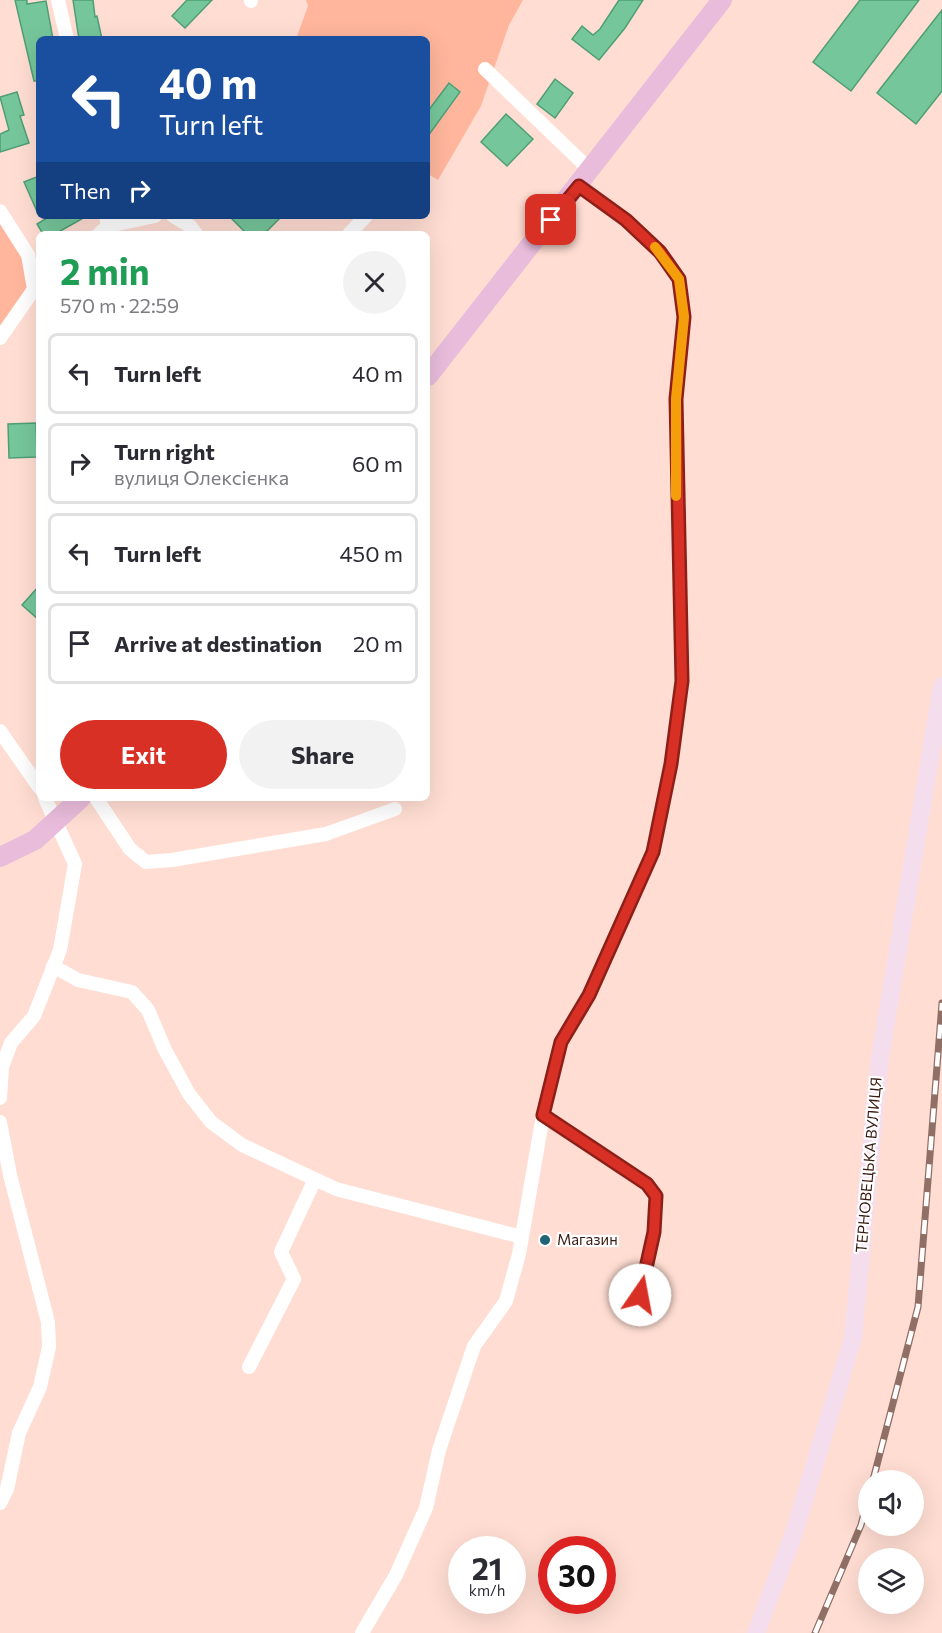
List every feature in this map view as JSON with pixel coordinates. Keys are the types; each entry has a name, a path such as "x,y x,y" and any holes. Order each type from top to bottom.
{"main road":[{"path":"430,373 579,186 722,0"},
{"name":"ТЕРНОВЕЦЬКА ВУЛИЦЯ","path":"756,1633 794,1533 853,1338 879,1064 942,686"},
{"path":"0,857 35,840 78,801"}],"street":[{"path":"58,0 66,36"},
{"path":"485,69 590,170"},
{"path":"362,1633 396,1575 426,1508 439,1450 474,1346 506,1301 522,1237 543,1115 561,1042 589,995 653,852 671,764 682,681 676,399 684,317 679,279 660,252 626,220 579,186"},
{"path":"0,212 28,255 36,283"},
{"path":"104,225 138,219"},
{"path":"178,219 194,231"},
{"path":"352,231 363,219"},
{"path":"0,338 36,287"},
{"path":"0,731 36,783"},
{"path":"0,1098 2,1067 11,1043 34,1016 60,950 75,864 46,801"},
{"path":"98,801 130,849 146,862 172,860 326,834 395,809"},
{"path":"53,966 78,980 132,992 148,1010 165,1050 189,1094 211,1122 242,1145 336,1189 522,1237"},
{"path":"543,1115 647,1184 656,1196 654,1232 635,1316"},
{"path":"0,1122 10,1175 48,1322 49,1347 40,1387 19,1433 7,1489 0,1503"},
{"path":"249,1367 294,1279 281,1252 315,1179"}],"shaded area":[{"path":"306,0 523,0 509,25 481,106 438,180 430,175 430,36 297,36 308,6"},
{"path":"0,207 30,257 28,288 0,342"}],"building":[{"path":"15,0 27,0 27,4 46,1 52,36 36,36 36,81 34,81"},
{"path":"73,0 93,0 95,17 97,16 101,36 79,36"},
{"path":"187,0 212,0 185,28 172,16"},
{"path":"619,0 643,0 625,28 599,60 572,39 582,26 593,35 600,29"},
{"path":"860,0 919,0 851,91 813,62"},
{"path":"942,10 942,91 916,124 877,93"},
{"path":"555,79 573,93 555,118 537,104"},
{"path":"449,83 460,92 430,133 430,108"},
{"path":"17,92 24,115 20,116 29,143 0,152 0,134 9,130 0,97"},
{"path":"506,114 533,139 507,166 481,142"},
{"path":"36,177 36,209 24,182"},
{"path":"45,219 82,219 60,231 41,231 37,224"},
{"path":"232,219 279,219 267,231 244,231"},
{"path":"36,423 36,457 9,458 8,424"},
{"path":"36,589 36,617 22,605"}],"railway":[{"path":"876,1470 918,1307 942,1003"},
{"path":"815,1633 858,1532"}],"slow traffic":[{"path":"655,247 679,279 684,317 676,399 676,496"}],"place":[{"name":"Магазин","path":"545,1240"}],"route":[{"path":"551,220 579,186 626,220 660,252 679,279 684,317 676,399 676,490 682,681 671,764 653,852 589,995 561,1042 543,1115 647,1184 656,1196 654,1232 640,1295"}]}
